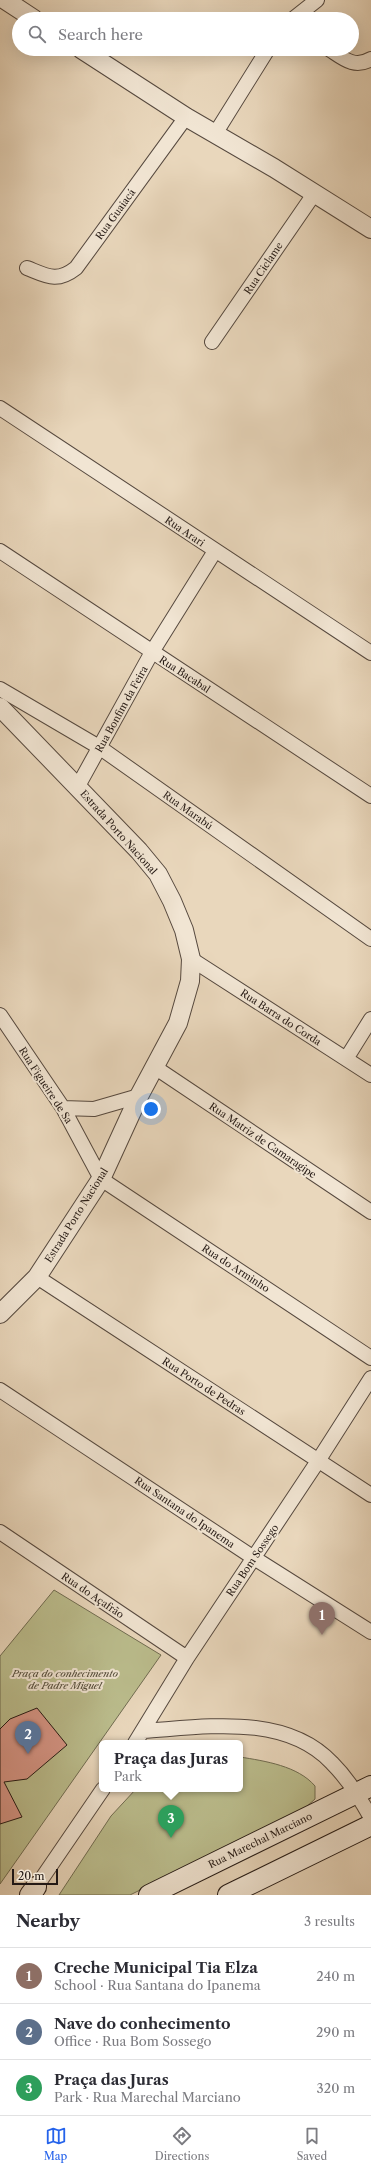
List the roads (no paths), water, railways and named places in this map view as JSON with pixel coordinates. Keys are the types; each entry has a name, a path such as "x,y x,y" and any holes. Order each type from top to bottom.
{"main road":[{"name":"Rua Marechal Marciano","path":"149,1895 364,1789"},
{"path":"228,1895 371,1825"}],"street":[{"path":"5,0 23,12"},
{"path":"302,12 317,0"},
{"path":"92,56 186,117 274,168 371,228"},
{"path":"215,134 264,56"},
{"path":"340,56 349,62 359,64 371,59"},
{"name":"Rua Guaiacá","path":"27,268 53,278 66,276 76,268 186,117"},
{"name":"Rua Ciclame","path":"212,342 314,194"},
{"name":"Rua Arari","path":"0,408 371,653"},
{"name":"Rua Bonfim da Feira","path":"78,786 152,652 215,551"},
{"name":"Rua Bacabal","path":"0,552 371,796"},
{"name":"Rua Marabú","path":"0,689 99,748 371,938"},
{"name":"Estrada Porto Nacional","path":"0,707 78,786 139,851 158,874 181,923 191,959 190,981 178,1023 156,1068 139,1096 101,1179 37,1277 2,1306"},
{"name":"Rua Barra do Corda","path":"191,959 371,1075"},
{"name":"Rua Figueire de Sa","path":"0,1015 63,1108 101,1179"},
{"path":"346,1059 371,1019"},
{"name":"Rua Matriz de Camaragipe","path":"156,1068 371,1212"},
{"path":"63,1108 94,1108 139,1096"},
{"name":"Rua do Arminho","path":"101,1179 371,1358"},
{"name":"Rua Porto de Pedras","path":"37,1277 371,1495"},
{"name":"Rua Bom Sossego","path":"137,1740 187,1658 318,1461 371,1378"},
{"name":"Rua Santana do Ipanema","path":"0,1390 254,1558 371,1632"},
{"name":"Rua do Açafrão","path":"0,1532 187,1658"},
{"path":"143,1731 242,1727 270,1730 289,1736 310,1746 364,1789 371,1818"},
{"path":"34,1892 101,1792"}],"place":[{"name":"Creche Municipal Tia Elza","path":"322,1635"},
{"name":"Nave do conhecimento","path":"28,1754"},
{"name":"Praça das Juras","path":"171,1838"}],"park label":[{"name":"Praça do conhecimento de Padre Miguel","path":"65,1678"}]}
